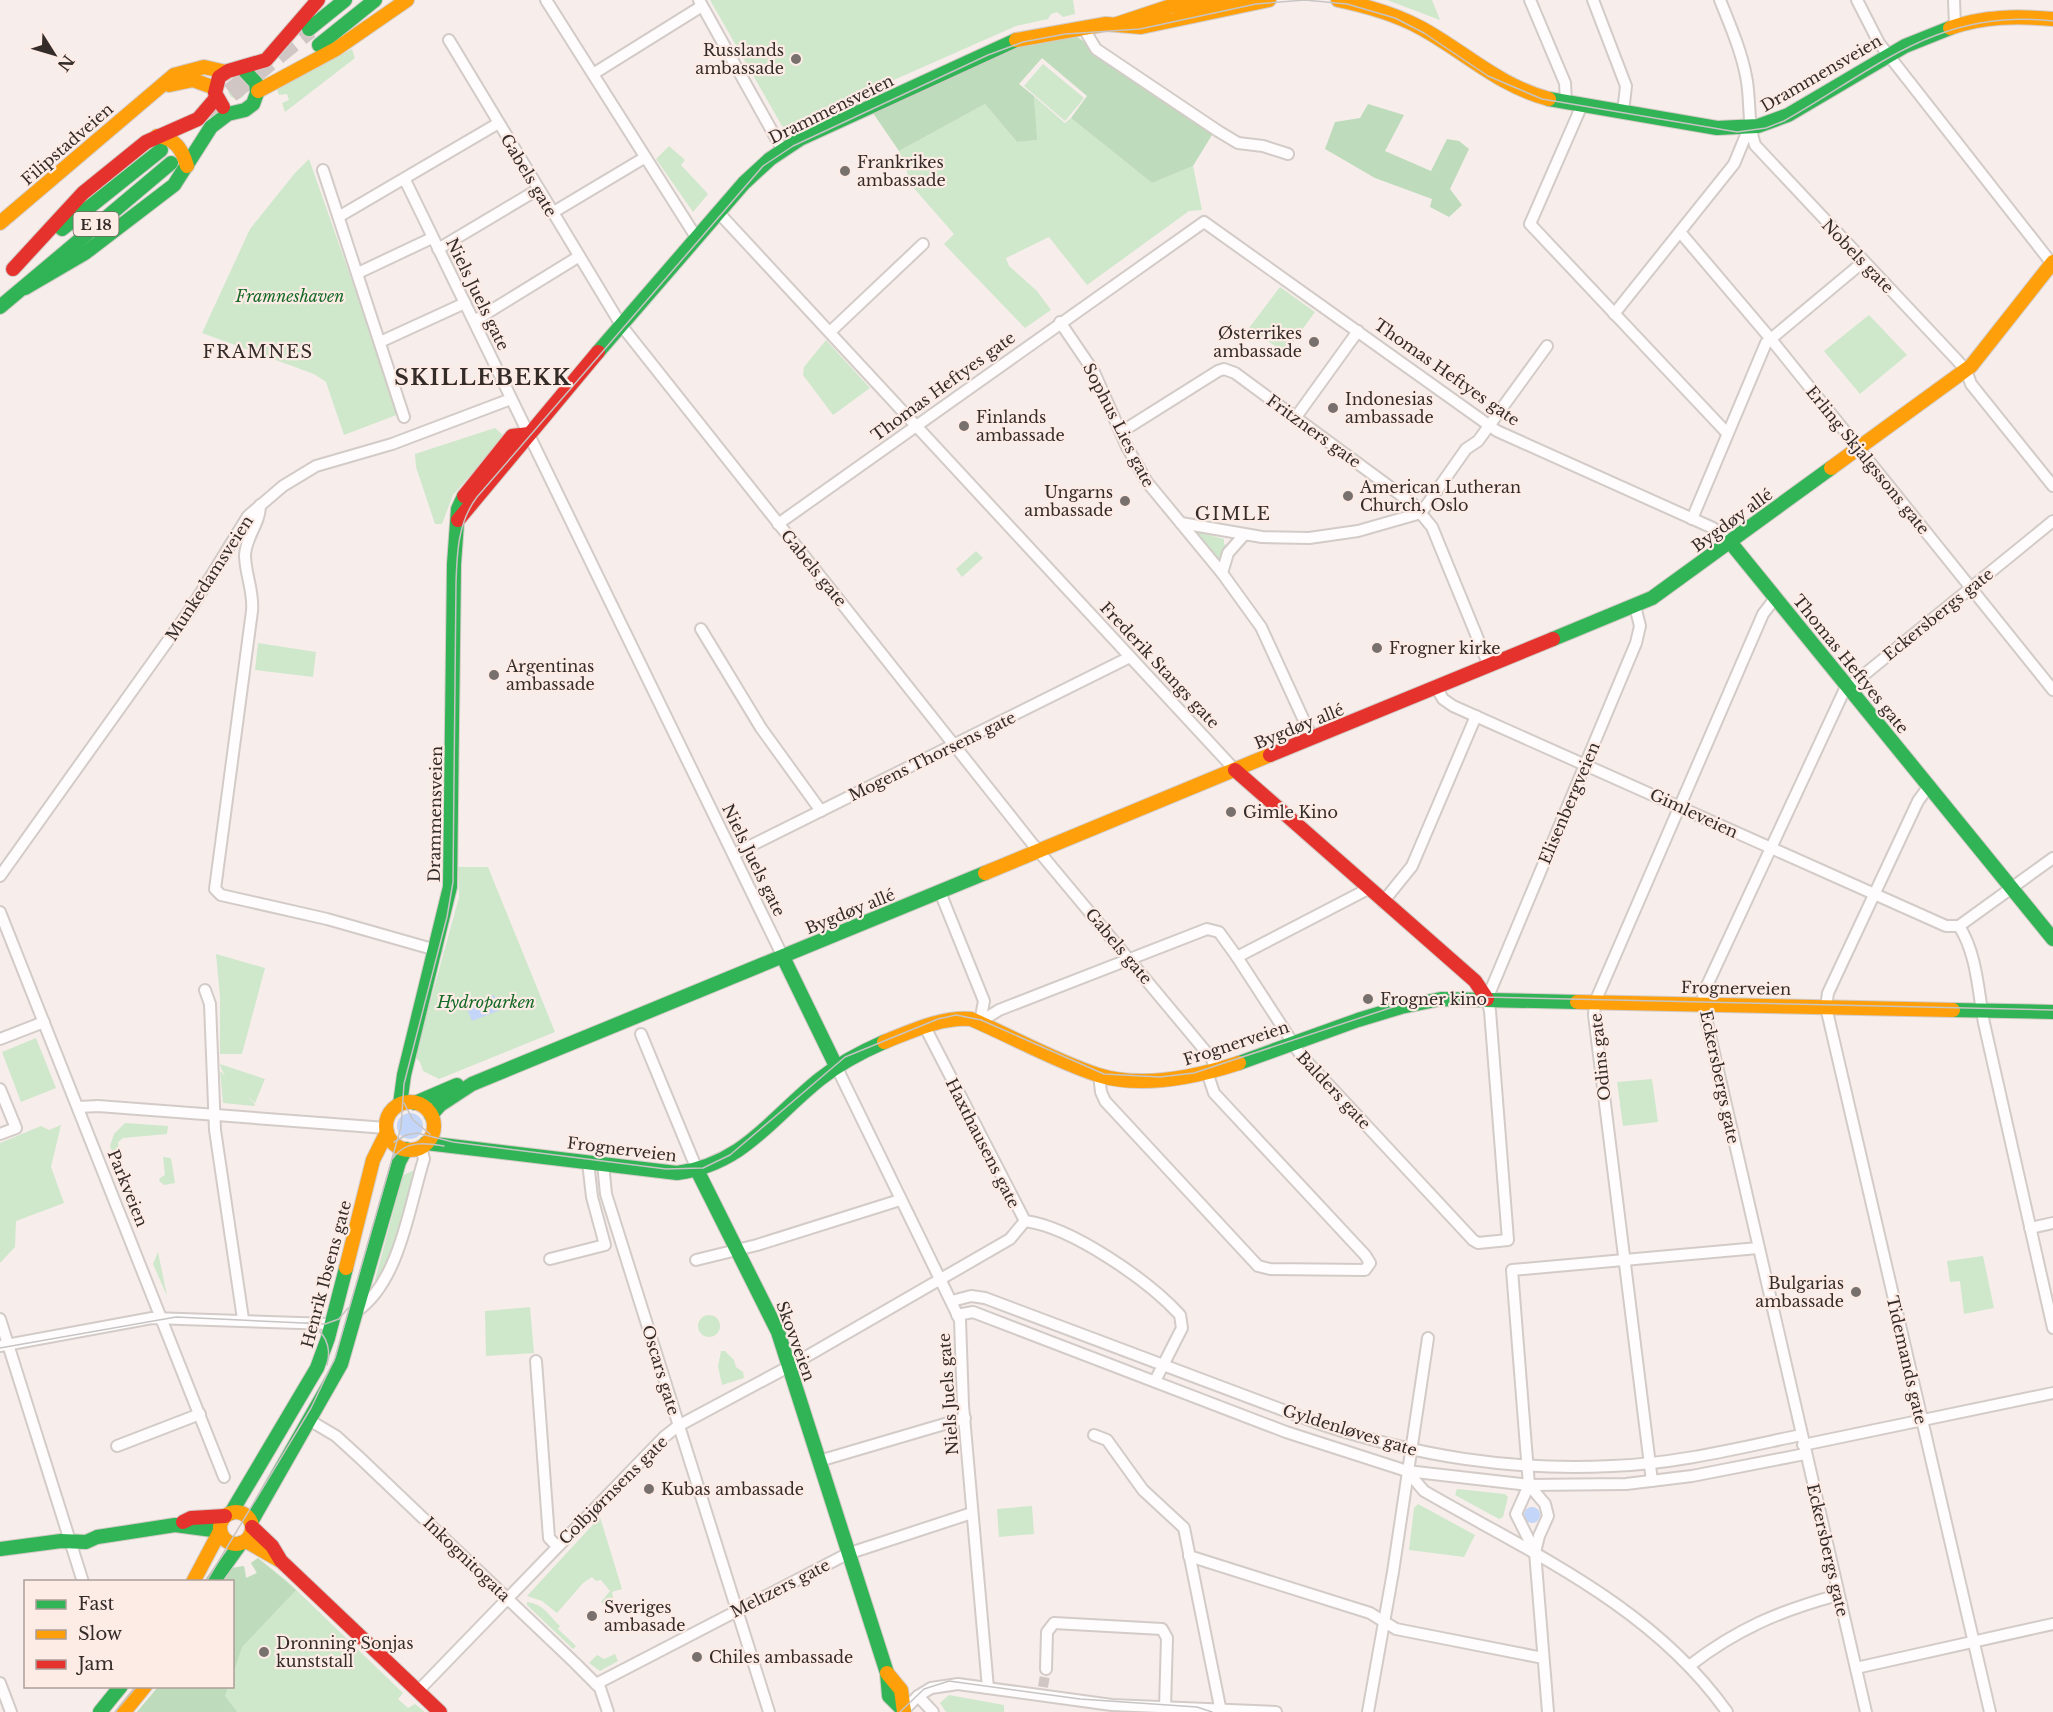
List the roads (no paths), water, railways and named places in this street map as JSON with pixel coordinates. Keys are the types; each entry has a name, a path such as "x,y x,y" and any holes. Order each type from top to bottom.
{"main road":[{"path":"13,268 83,193 157,136 198,119 216,93 218,78 226,72 259,65 274,54 300,16 318,0"},
{"path":"309,29 345,0"},
{"path":"320,45 375,0"},
{"path":"25,288 85,253 174,185 209,130 234,111 250,106 258,91 336,49 407,0"},
{"name":"Drammensveien","path":"400,1104 404,1075 448,902 451,872 454,564 458,520 696,237 753,172 782,149 1017,40 1117,24 1136,15 1200,3 1239,5 1269,0"},
{"name":"Drammensveien","path":"1338,0 1395,16 1430,34 1506,83 1566,102 1721,128 1749,128 1785,116 1919,37 1955,25 2018,16 2053,19"},
{"name":"Filipstadveien","path":"0,223 174,75 190,69 210,67 226,72"},
{"path":"244,70 254,78 258,91"},
{"name":"Filipstadveien","path":"156,91 175,83 193,80 216,93"},
{"path":"216,93 223,107 234,111"},
{"path":"157,136 170,139 180,147 187,166"},
{"name":"E 18","path":"0,279 161,150"},
{"name":"E 18","path":"0,307 171,163"},
{"name":"Bygdøy allé","path":"431,1115 441,1105 472,1084 1490,666 1657,595 1966,370 1985,352 2053,264"},
{"name":"Thomas Heftyes gate","path":"1731,542 2053,939"},
{"name":"Frederik Stangs gate","path":"1235,770 1475,981 1486,999"},
{"name":"Niels Juels gate","path":"783,957 836,1066"},
{"name":"Frognerveien","path":"427,1141 677,1173 698,1172 718,1166 735,1154 836,1066 925,1028 955,1018 980,1022 1099,1075 1116,1079 1160,1080 1211,1070 1420,1002 1486,999 2053,1012"},
{"name":"Bygdøy allé","path":"416,1103 459,1084 472,1084"},
{"path":"214,1580 243,1542 309,1420 338,1373 399,1162 406,1149 427,1141 431,1115 425,1107 416,1103 400,1104 388,1117 386,1130 394,1144 406,1149"},
{"name":"Henrik Ibsens gate","path":"228,1514 317,1368 374,1160 386,1130"},
{"name":"Skovveien","path":"698,1172 770,1314 789,1366 847,1554 887,1673 902,1688 905,1698 904,1712"},
{"path":"175,1526 191,1518 242,1513 272,1546 281,1561 440,1712"},
{"path":"194,1580 228,1514"},
{"path":"0,1549 69,1541 85,1534 97,1537 175,1526 220,1531 228,1542 243,1542 281,1561"},
{"path":"100,1712 119,1688"},
{"path":"124,1712 144,1688"}],"street":[{"path":"546,0 696,237"},
{"path":"1530,0 1565,82 1566,102"},
{"path":"1593,0 1626,86 1623,112"},
{"name":"Nobels gate","path":"1720,0 1744,68 1749,94 1749,128 1755,145 1966,370 1971,384 2053,486"},
{"path":"1857,0 1879,43 2053,264"},
{"path":"1954,0 1955,25"},
{"path":"593,74 700,3 782,149"},
{"path":"1084,28 1096,49 1218,131 1238,143 1263,146 1288,154"},
{"name":"Gabels gate","path":"449,40 497,124 621,326 1039,851 1212,1059 1214,1093 1365,1255 1369,1267 1359,1272 1270,1269 1258,1266 1105,1101 1101,1092 1099,1075"},
{"path":"1582,105 1530,219 1532,227 1727,433"},
{"path":"340,216 392,184 405,180 497,124"},
{"path":"1614,314 1734,164 1749,128"},
{"path":"552,213 644,158"},
{"path":"323,170 340,216 404,417"},
{"name":"Niels Juels gate","path":"405,180 783,957"},
{"path":"438,249 537,190"},
{"name":"Frederik Stangs gate","path":"718,212 831,331 1235,770"},
{"name":"Thomas Heftyes gate","path":"778,524 1204,222 1489,425 1718,530 1731,542"},
{"name":"Erling Skjalgssons gate","path":"1680,232 1770,338 2053,690"},
{"path":"358,273 432,238"},
{"path":"831,331 923,244"},
{"path":"474,321 578,257"},
{"path":"1692,519 1759,356 1770,338 1863,262"},
{"path":"380,342 465,303"},
{"name":"Sophus Lies gate","path":"1060,322 1094,372 1147,482 1222,573 1261,627 1312,738"},
{"path":"1296,417 1358,331"},
{"path":"1181,523 1244,536 1286,538 1358,531 1421,513 1466,449 1478,441 1547,346"},
{"name":"Fritzners gate","path":"1121,432 1224,369 1235,373 1413,504 1421,513 1432,527 1490,666"},
{"name":"Munkedamsveien","path":"0,876 192,607 240,526 260,505 283,486 316,466 392,444 511,399"},
{"path":"260,505 259,520 245,554 253,596 215,884 221,895 327,919 436,950"},
{"name":"Eckersbergs gate","path":"1866,1712 1704,1004 1706,984 1837,703 1849,686 2053,521"},
{"path":"1222,573 1228,553 1244,536"},
{"name":"Odins gate","path":"1652,1481 1595,1002 1678,805 1763,614 1776,597"},
{"name":"Elisenbergveien","path":"1486,999 1639,637 1640,626 1635,606"},
{"path":"701,629 761,728 821,812"},
{"name":"Mogens Thorsens gate","path":"734,854 956,746 1130,657"},
{"name":"Gimleveien","path":"1436,687 1446,702 1476,716 1946,926 1959,926"},
{"path":"1383,902 1412,866 1476,716"},
{"path":"1826,1007 1828,993 1918,801 1929,786"},
{"path":"2053,858 1959,926 1968,943 2053,1328"},
{"path":"1237,957 1368,889"},
{"path":"940,892 984,1001 980,1022"},
{"name":"Parkveien","path":"0,912 224,1477"},
{"name":"Balders gate","path":"1130,958 1212,929 1223,935 1292,1044 1478,1243 1509,1240 1490,1011 1486,999"},
{"path":"980,1022 999,1010 1130,958"},
{"path":"205,990 210,1004 214,1116 243,1319"},
{"name":"Tidemands gate","path":"1826,1007 1990,1712"},
{"path":"0,1039 44,1022"},
{"name":"Haxthausens gate","path":"925,1028 1025,1221 1046,1226 1125,1266 1180,1315 1182,1328 1155,1381"},
{"name":"Skovveien","path":"641,1034 698,1172"},
{"name":"Niels Juels gate","path":"836,1066 960,1320 972,1514 988,1688"},
{"path":"0,1089 16,1128 0,1134"},
{"path":"79,1107 386,1130"},
{"path":"357,1311 367,1304 393,1263 424,1159 427,1141"},
{"path":"550,1259 605,1245 592,1197 588,1162"},
{"name":"Oscars gate","path":"603,1164 606,1194 769,1712"},
{"path":"696,1260 900,1200"},
{"name":"Colbjørnsens gate","path":"418,1691 557,1546 664,1437 678,1426 789,1366 1010,1239 1025,1221"},
{"path":"2030,1228 2053,1223"},
{"path":"1535,1552 1516,1514 1529,1485 1512,1270 1758,1248"},
{"name":"Gyldenløves gate","path":"952,1301 971,1296 985,1298 1320,1424 1410,1450 1474,1462 1527,1467 1613,1466 1724,1451 1803,1444"},
{"name":"Gyldenløves gate","path":"957,1315 973,1312 1286,1432 1407,1471 1529,1485 1593,1485 1652,1481 1803,1444 2053,1392"},
{"path":"4,1345 162,1317 330,1324"},
{"path":"0,1319 4,1345 83,1580"},
{"path":"1368,1712 1428,1338"},
{"path":"536,1361 549,1538 557,1546"},
{"path":"117,1446 200,1414"},
{"path":"819,1461 965,1418"},
{"name":"Inkognitogata","path":"309,1420 336,1436 508,1598 596,1684 608,1712"},
{"path":"1094,1435 1107,1440 1143,1490 1184,1528 1221,1711"},
{"path":"1407,1471 1424,1491 1535,1552 1626,1611 1689,1666 1726,1712"},
{"path":"1529,1485 1545,1504 1548,1516 1535,1552 1548,1712"},
{"name":"Meltzers gate","path":"596,1684 847,1554 972,1514"},
{"path":"1189,1556 1370,1613 1396,1629 1543,1658"},
{"path":"1689,1666 1736,1632 1758,1621 1794,1607 1838,1595"},
{"path":"1046,1669 1047,1632 1054,1623 1162,1629 1167,1638 1165,1708"},
{"path":"1857,1668 2053,1624"},
{"path":"0,1683 11,1712"},
{"path":"904,1712 918,1696 931,1688 948,1684 1042,1691 1104,1704 1276,1712"},
{"path":"918,1696 933,1712"}],"water":[{"path":"494,995 500,1010 472,1021 466,1006"},
{"path":"410,1113 419,1117 423,1126 419,1135 410,1139 401,1135 397,1126 401,1117"},
{"path":"1529,1507 1535,1507 1540,1515 1538,1521 1529,1523 1524,1518 1524,1512"}],"tunnel":[{"path":"207,112 309,29"},
{"path":"1043,1687 1046,1669"}],"tram line":[{"path":"207,1580 311,1408 335,1358 401,1127 404,1084 447,917 453,882 456,583 462,527 477,497 763,166 793,146 988,55 1023,42 1065,34 1140,29 1256,4 1305,0 1347,4 1395,18 1424,33 1488,76 1542,99 1737,132 1766,128 1784,121 1879,63 1942,33 1975,24 2012,19 2053,21"},
{"path":"394,1142 406,1135 417,1133 453,1142 666,1169 703,1168 730,1155 845,1057 938,1019 956,1015 981,1020 1104,1074 1160,1077 1194,1073 1405,1003 1437,996 2053,1010"},
{"path":"404,1103 413,1120 430,1134"},
{"path":"393,1158 404,1148 416,1144 444,1146"},
{"path":"0,1348 176,1317 325,1324 339,1319 348,1308"},
{"path":"307,1323 318,1330 326,1340 329,1352 327,1365"},
{"path":"900,1712 924,1689 949,1681 1080,1699 1197,1707 1212,1712"},
{"path":"115,1712 135,1688"}],"place":[{"name":"Russlands ambassade","path":"796,59"},
{"name":"Frankrikes ambassade","path":"845,171"},
{"name":"Østerrikes ambassade","path":"1314,342"},
{"name":"Indonesias ambassade","path":"1333,408"},
{"name":"Finlands ambassade","path":"964,426"},
{"name":"American Lutheran Church, Oslo","path":"1348,496"},
{"name":"Ungarns ambassade","path":"1125,501"},
{"name":"Frogner kirke","path":"1377,648"},
{"name":"Argentinas ambassade","path":"494,675"},
{"name":"Gimle Kino","path":"1231,812"},
{"name":"Frogner kino","path":"1368,999"},
{"name":"Bulgarias ambassade","path":"1856,1292"},
{"name":"Kubas ambassade","path":"649,1489"},
{"name":"Sveriges ambasade","path":"592,1616"},
{"name":"Dronning Sonjas kunststall","path":"264,1652"},
{"name":"Chiles ambassade","path":"697,1657"}],"district":[{"name":"FRAMNES","path":"258,352"},
{"name":"SKILLEBEKK","path":"483,377"},
{"name":"GIMLE","path":"1233,514"}],"park label":[{"name":"Framneshaven","path":"290,296"},
{"name":"Hydroparken","path":"486,1002"}]}
